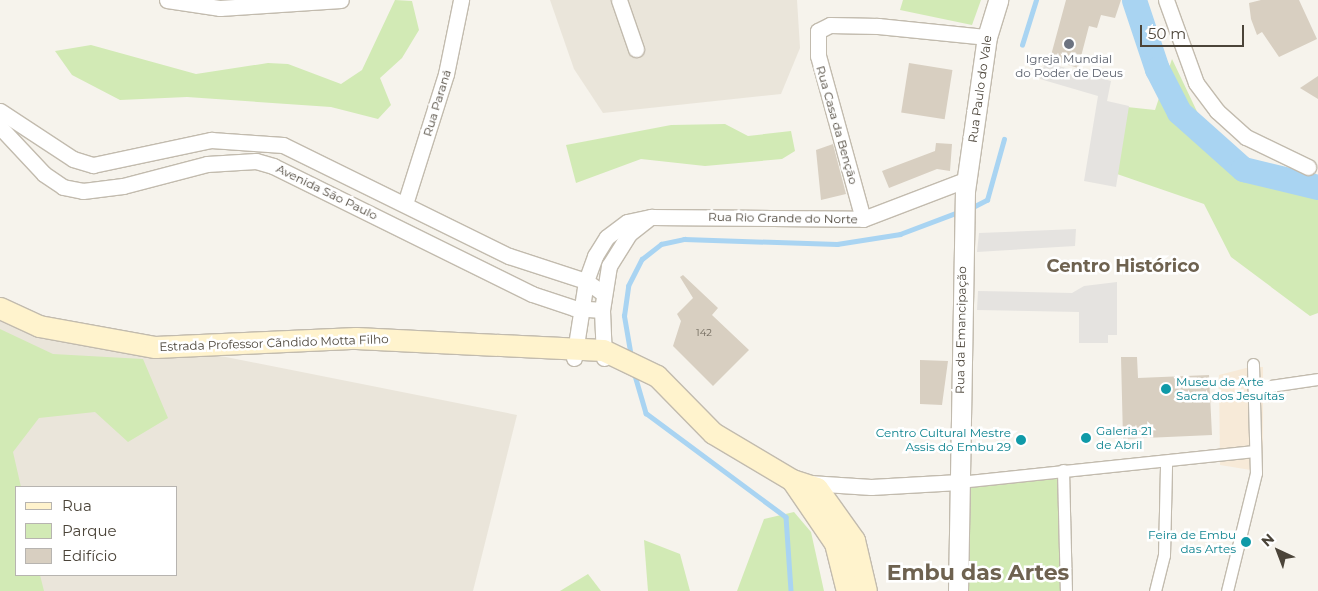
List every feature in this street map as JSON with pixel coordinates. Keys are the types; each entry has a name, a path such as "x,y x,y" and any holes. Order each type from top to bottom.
{"main road":[{"name":"Estrada Professor Cãndido Motta Filho","path":"0,308 39,326 155,347 356,338 553,348 618,359"},
{"path":"618,359 657,376 713,432 799,481 828,500 854,540 866,591"},
{"path":"799,481 834,543 847,591"}],"street":[{"path":"167,0 220,8 341,0"},
{"name":"Rua Paraná","path":"405,204 446,74 461,0"},
{"path":"619,0 636,49"},
{"name":"Rua Paulo do Vale","path":"966,185 987,36 998,0"},
{"path":"1166,0 1196,83 1217,111 1246,138 1308,167"},
{"name":"Rua Casa da Benção","path":"863,219 818,56 818,31 830,25 878,26 987,36"},
{"name":"Avenida São Paulo","path":"0,111 73,159 93,165 237,138 297,150 509,256 586,281 604,294"},
{"name":"Avenida São Paulo","path":"0,127 44,174 63,187 83,191 123,186 207,164 246,161 274,166 532,294 580,309 602,310"},
{"name":"Rua Rio Grande do Norte","path":"574,352 586,281 607,237 627,222 651,217 863,219 966,185"},
{"name":"Rua da Emancipação","path":"958,591 963,256 966,185"},
{"path":"618,359 602,310 608,266 617,249 651,217"},
{"path":"1227,591 1256,473 1254,451 1256,388 1253,364"},
{"path":"1256,388 1318,379"},
{"path":"799,481 871,487 959,482 1063,470 1166,464 1254,451"},
{"path":"1155,591 1164,556 1166,464"},
{"path":"1063,470 1066,591"}],"shaded area":[{"path":"550,0 797,0 800,48 781,94 603,113 574,69"},
{"path":"1045,62 1111,81 1107,101 1129,106 1116,187 1084,181 1098,96 1040,79"},
{"path":"1076,229 1075,246 977,252 979,233"},
{"path":"1117,282 1117,335 1108,335 1108,343 1079,343 1079,312 977,310 978,291 1072,293 1084,286"},
{"path":"0,312 517,415 473,591 0,591"},
{"path":"1250,367 1263,367 1263,472 1220,465 1219,375"}],"green space":[{"path":"395,0 412,1 419,30 402,58 380,78 391,105 378,119 331,107 187,97 120,100 72,75 55,51 91,45 196,74 268,63 288,64 341,84 362,70"},
{"path":"903,0 981,0 972,25 900,10"},
{"path":"1172,59 1202,122 1241,162 1318,186 1318,313 1310,316 1231,257 1204,204 1117,174 1127,107 1155,110"},
{"path":"725,124 748,136 791,131 795,151 782,159 705,166 641,159 576,183 566,145 671,125"},
{"path":"0,329 53,354 143,359 168,418 128,442 95,412 39,418 13,452 21,486 15,486 15,576 40,576 44,591 0,591"},
{"path":"963,477 1060,477 1060,591 963,591"},
{"path":"794,512 811,532 824,591 737,591 764,519"},
{"path":"644,540 680,554 690,591 648,591"},
{"path":"588,574 601,591 560,591"}],"building":[{"name":"Igreja Mundial do Poder de Deus","path":"1066,0 1121,0 1115,18 1101,15 1097,28 1089,26 1078,68 1050,59"},
{"path":"1261,0 1299,0 1317,39 1279,57 1262,32 1257,35 1251,19 1249,3"},
{"path":"909,63 952,70 945,119 901,112"},
{"path":"1318,76 1318,99 1300,88"},
{"path":"936,143 952,144 950,171 937,169 889,188 882,171 935,151"},
{"path":"833,144 846,194 821,200 816,150"},
{"path":"683,275 718,308 712,315 749,350 713,386 673,346 681,321 677,314 693,298 680,277"},
{"name":"Museu de Arte Sacra dos Jesuítas","path":"1121,357 1137,357 1138,378 1209,375 1212,435 1123,439"},
{"path":"920,360 948,361 942,405 920,404"}],"waterway":[{"path":"1022,45 1036,0"},
{"path":"1134,0 1157,69 1179,112 1243,169 1318,187"},
{"path":"971,208 987,200 1004,139"},
{"path":"631,357 624,316 628,286 642,259 661,244 684,239 837,244 900,234 961,211"},
{"path":"634,372 646,413 786,517 791,591"}],"place":[{"name":"Igreja Mundial do Poder de Deus","path":"1069,44"},
{"name":"Museu de Arte Sacra dos Jesuítas","path":"1166,389"},
{"name":"Galeria 21 de Abril","path":"1086,438"},
{"name":"Centro Cultural Mestre Assis do Embu 29","path":"1021,440"},
{"name":"Feira de Embu das Artes","path":"1246,542"}],"district":[{"name":"Centro Histórico","path":"1123,266"},
{"name":"Embu das Artes","path":"978,573"}]}
